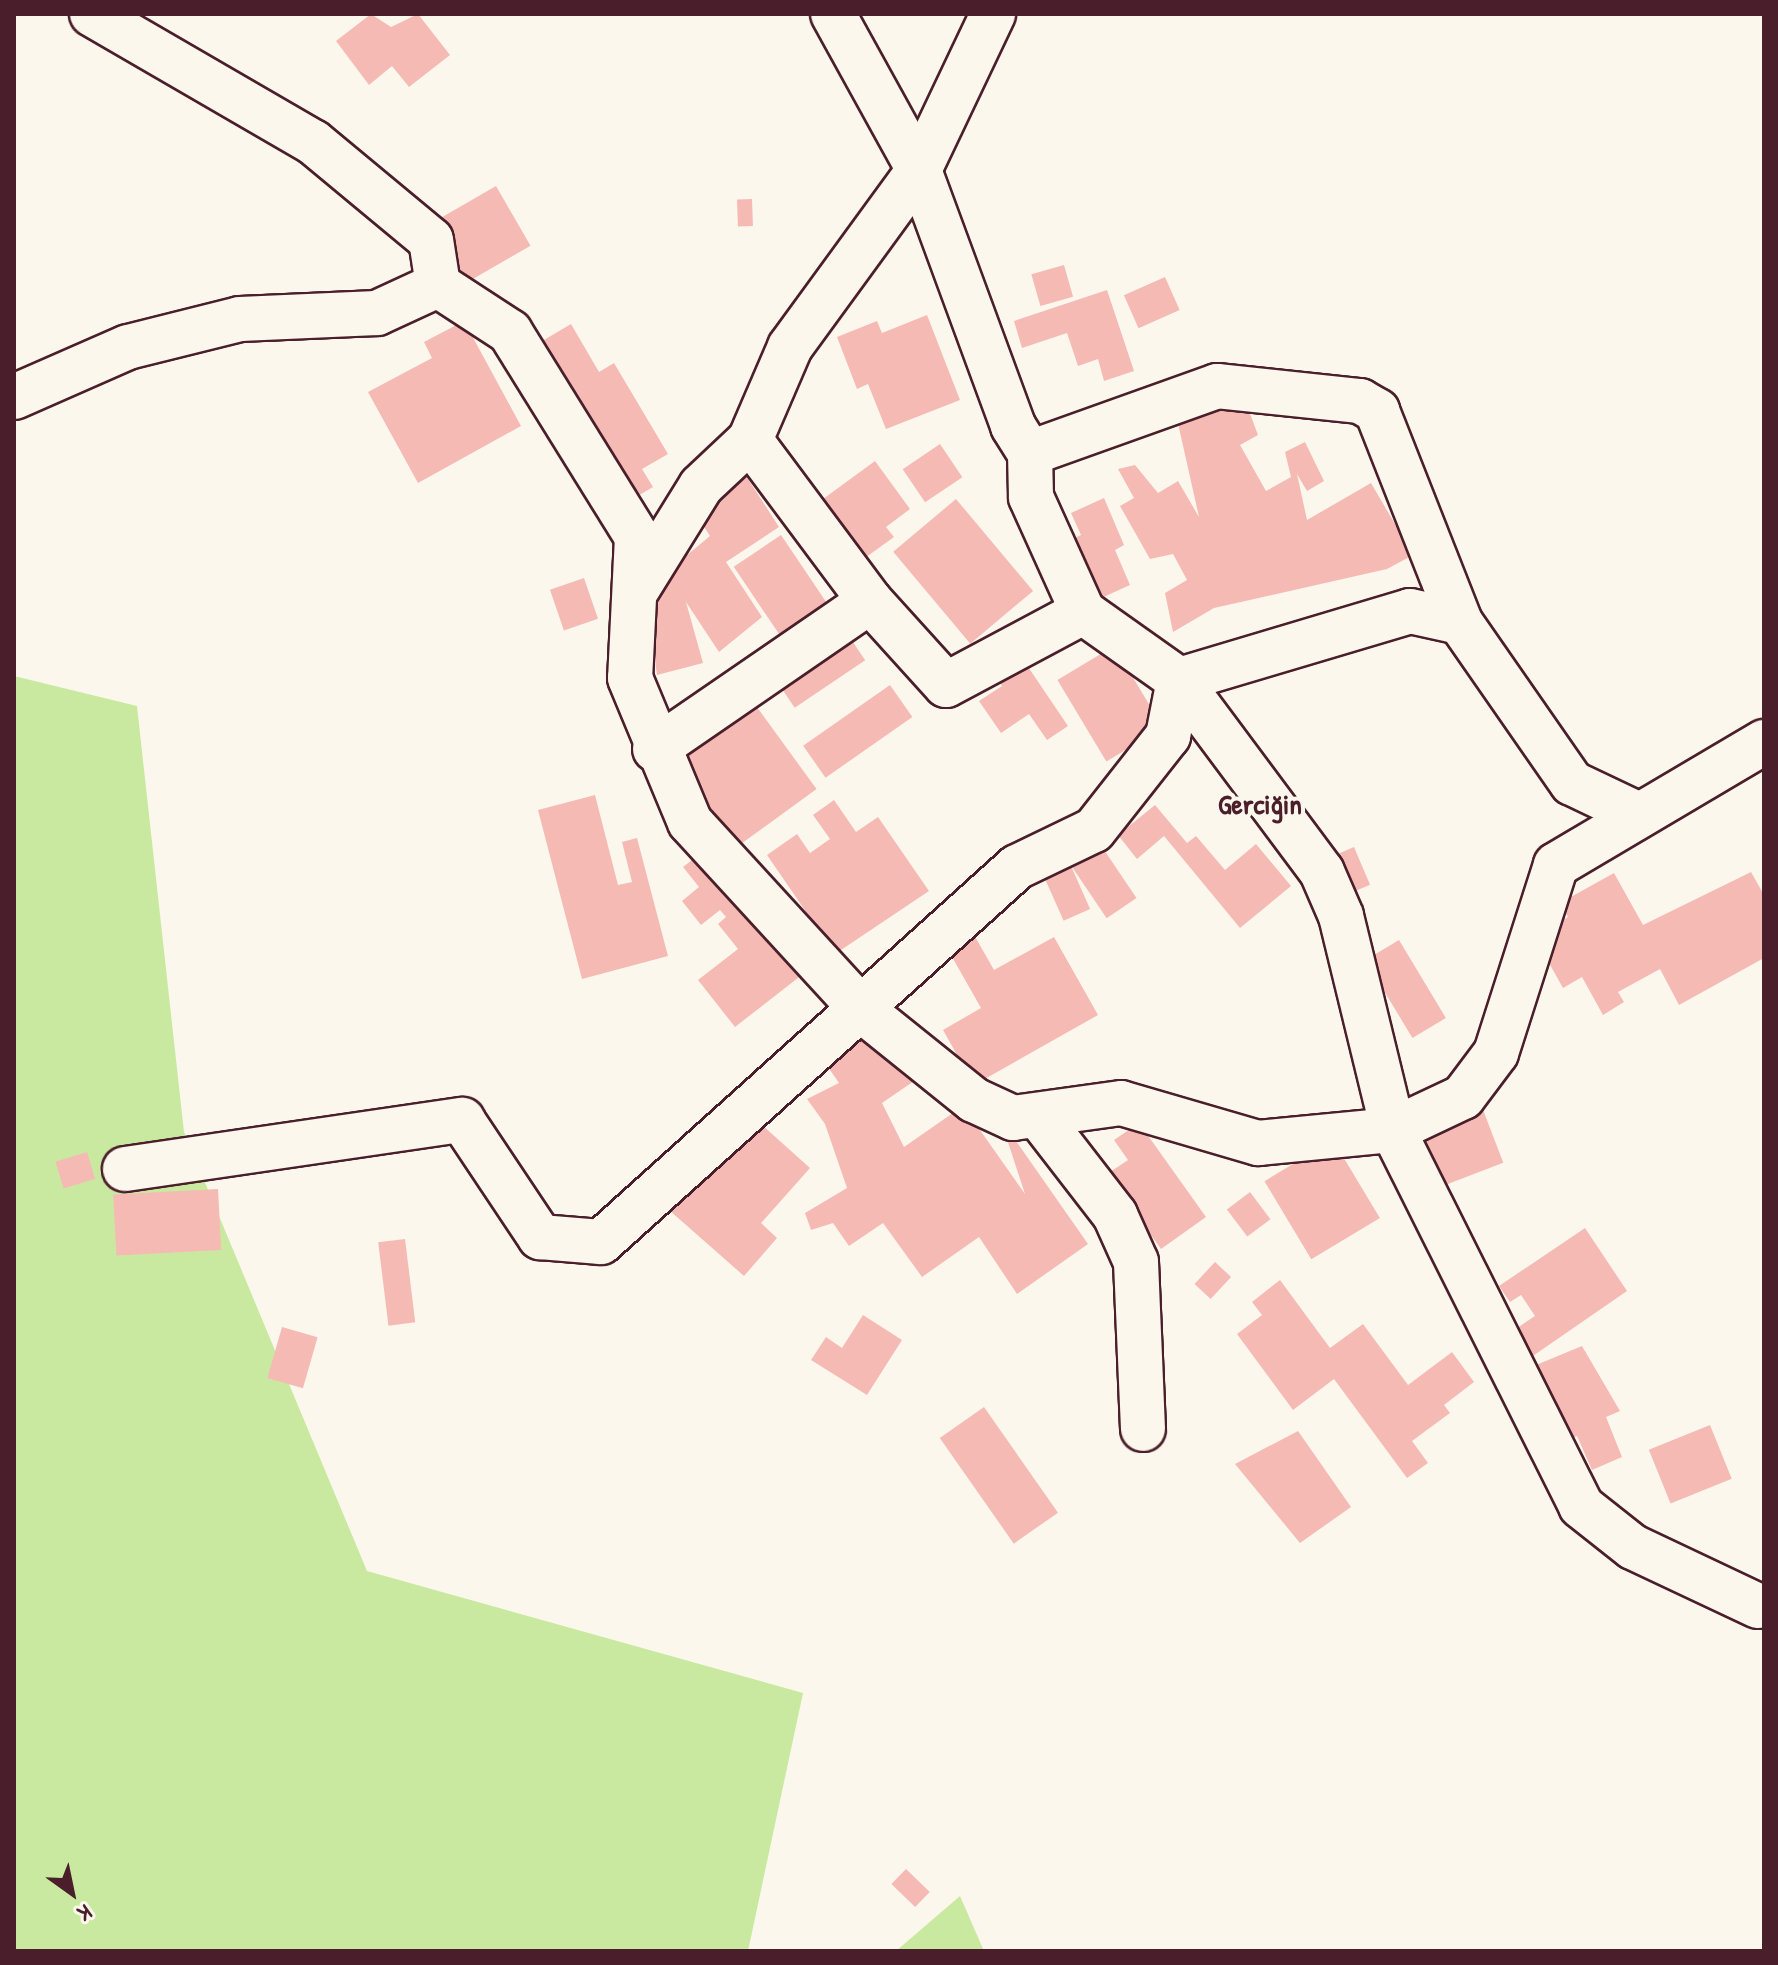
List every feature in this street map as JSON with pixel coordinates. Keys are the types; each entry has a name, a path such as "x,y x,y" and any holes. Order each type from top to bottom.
{"street":[{"path":"92,14 313,142 431,240 438,285 510,332 637,537 630,600 630,678 655,749 690,822 862,1010 974,1100 1013,1118 1040,1118 1121,1103 1258,1143 1393,1130 1463,1097 1496,1053 1556,865 1635,813 1764,742"},
{"path":"833,14 919,170 1013,426 1030,453 1031,497 1083,612 1179,680 1322,872 1341,916 1393,1130 1581,1506 1633,1547 1758,1606"},
{"path":"630,600 701,486 750,440 790,347 919,170 993,14"},
{"path":"14,397 128,347 240,319 377,313 438,285"},
{"path":"1030,453 1217,386 1360,401 1377,411 1460,622 1572,783 1635,813"},
{"path":"750,440 870,601 946,685 1083,612"},
{"path":"655,749 870,601"},
{"path":"1179,680 1410,611 1460,622"},
{"path":"125,1169 462,1120 540,1237 601,1242 862,1010 1017,867 1094,830 1168,736 1179,680"},
{"path":"1040,1118 1115,1215 1136,1262 1143,1429"}],"green space":[{"path":"14,676 137,706 184,1132 367,1571 803,1693 748,1951 14,1951"},
{"path":"960,1896 984,1951 896,1951"}],"building":[{"path":"371,14 391,27 418,14 450,55 409,87 392,66 369,85 336,41"},
{"path":"496,186 530,246 466,283 432,223"},
{"path":"752,199 753,226 738,227 737,200"},
{"path":"1064,265 1073,297 1040,306 1031,274"},
{"path":"1165,277 1180,310 1139,328 1124,295"},
{"path":"1107,290 1134,371 1104,381 1098,359 1078,366 1067,333 1022,348 1014,321"},
{"path":"927,315 960,400 886,429 868,384 857,389 837,337 877,321 882,333"},
{"path":"464,321 521,426 418,483 368,392 432,358 424,342"},
{"path":"571,324 599,372 614,363 668,454 642,469 653,487 624,504 532,347"},
{"path":"1243,395 1258,435 1240,445 1266,491 1291,477 1285,452 1305,442 1324,481 1307,491 1297,474 1307,520 1371,483 1413,555 1387,569 1214,608 1173,632 1165,593 1187,580 1173,554 1150,559 1120,506 1134,498 1118,469 1135,465 1158,493 1178,481 1199,517 1175,410"},
{"path":"940,444 962,477 925,502 903,469"},
{"path":"875,461 910,509 886,527 894,537 851,568 808,510"},
{"path":"746,476 779,527 726,562 762,617 719,652 686,602 703,663 657,675 645,590 710,536 694,511"},
{"path":"1104,498 1124,545 1115,550 1130,585 1088,604 1062,544 1081,535 1071,513"},
{"path":"956,499 1033,591 970,644 893,552"},
{"path":"781,535 830,608 783,640 734,567"},
{"path":"584,578 598,619 564,630 550,590"},
{"path":"840,623 865,660 795,708 770,671"},
{"path":"1114,646 1163,727 1106,761 1057,680"},
{"path":"1020,655 1068,726 1047,740 1029,714 1001,733 979,701 1002,686 994,674"},
{"path":"890,685 912,717 826,778 803,746"},
{"path":"746,692 817,789 736,848 665,751"},
{"path":"595,795 618,885 632,882 622,842 637,838 668,956 582,979 538,810"},
{"path":"834,800 856,832 878,817 929,891 835,954 767,855 797,834 810,853 830,839 813,815"},
{"path":"1155,805 1187,843 1196,836 1225,870 1256,844 1291,886 1240,928 1164,836 1137,859 1118,835"},
{"path":"1094,835 1136,898 1107,918 1064,855"},
{"path":"1354,847 1370,885 1344,896 1328,858"},
{"path":"705,850 803,974 735,1027 698,980 738,949 718,924 726,917 720,910 701,925 682,901 699,887 683,867"},
{"path":"1071,866 1090,909 1064,921 1045,878"},
{"path":"1751,872 1764,895 1764,958 1679,1005 1660,969 1618,992 1624,1002 1603,1015 1582,977 1563,988 1534,936 1568,917 1560,903 1614,873 1643,925"},
{"path":"969,926 994,970 1054,937 1098,1015 974,1085 943,1030 981,1008 943,941"},
{"path":"1399,940 1446,1018 1412,1038 1366,960"},
{"path":"863,1024 917,1079 882,1103 904,1147 963,1106 1025,1194 1000,1118 1088,1244 1017,1294 979,1237 922,1277 883,1223 849,1246 833,1223 811,1230 805,1213 847,1188 825,1124 807,1099 839,1083 821,1057"},
{"path":"1480,1102 1503,1163 1436,1188 1413,1128"},
{"path":"753,1117 810,1168 761,1223 777,1238 744,1276 669,1210"},
{"path":"1139,1123 1206,1217 1161,1249 1107,1174 1128,1160 1114,1140"},
{"path":"1333,1140 1380,1218 1311,1259 1264,1181"},
{"path":"87,1152 95,1179 64,1188 55,1162"},
{"path":"218,1189 221,1250 116,1255 113,1194"},
{"path":"1250,1192 1270,1219 1247,1237 1227,1209"},
{"path":"1585,1228 1627,1291 1527,1360 1508,1334 1535,1316 1521,1295 1510,1302 1499,1286"},
{"path":"405,1239 415,1322 388,1326 378,1242"},
{"path":"1215,1262 1231,1277 1211,1299 1195,1284"},
{"path":"1280,1280 1330,1348 1363,1324 1408,1385 1452,1352 1474,1382 1444,1405 1450,1413 1412,1441 1428,1463 1407,1478 1334,1379 1293,1410 1237,1334 1262,1315 1252,1302"},
{"path":"863,1315 902,1340 867,1395 811,1360 826,1337 842,1348"},
{"path":"282,1327 318,1337 303,1388 267,1378"},
{"path":"1582,1346 1620,1411 1606,1417 1622,1457 1592,1470 1577,1436 1555,1445 1524,1370"},
{"path":"984,1407 1058,1513 1014,1544 940,1438"},
{"path":"1710,1425 1732,1479 1671,1504 1649,1450"},
{"path":"1298,1431 1351,1507 1300,1543 1235,1464"},
{"path":"906,1869 930,1892 915,1907 891,1884"}],"district":[{"name":"Gerciğin","path":"1260,804"}]}
